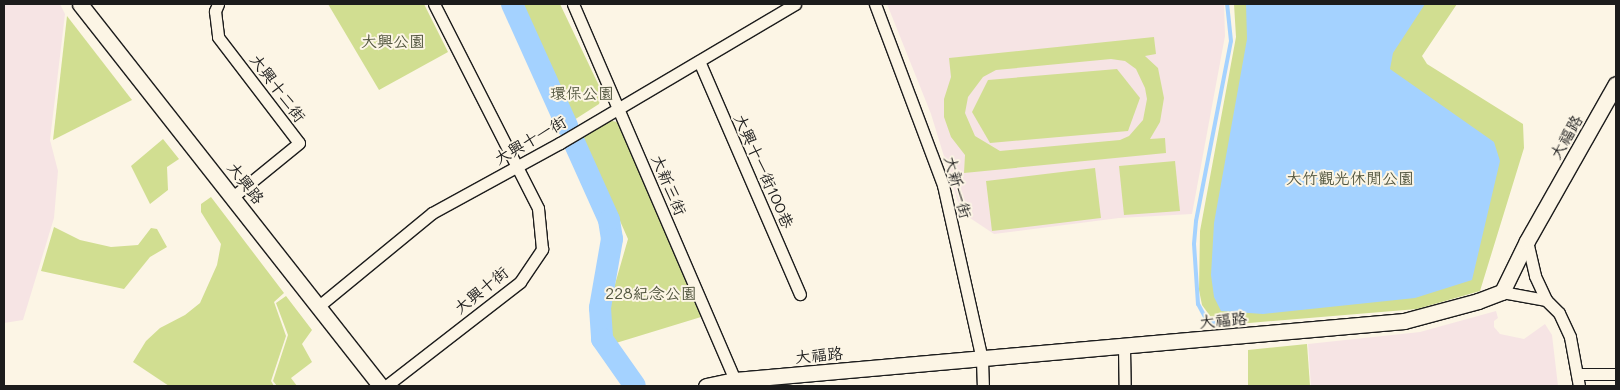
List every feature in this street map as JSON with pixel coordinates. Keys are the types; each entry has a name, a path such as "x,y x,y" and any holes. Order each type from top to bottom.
{"street":[{"name":"大興路","path":"80,4 320,305 381,386"},
{"name":"大興十二街","path":"218,4 215,11 218,37 299,144 234,196"},
{"name":"大興十街","path":"386,386 520,282 542,249 538,208 519,166 434,4"},
{"name":"大新三街","path":"573,4 735,380"},
{"name":"大興十一街","path":"320,305 432,213 519,166 795,4"},
{"name":"大新一街","path":"875,4 943,185 982,360 983,386"},
{"name":"大興十一街100巷","path":"699,61 800,294"},
{"name":"大福路","path":"706,386 735,380 982,360 1404,321 1502,292 1527,241 1616,84"},
{"path":"1527,241 1535,276 1546,300 1558,313 1570,336 1579,386"},
{"path":"1502,292 1546,300"},
{"path":"1124,347 1125,386"},
{"path":"1577,374 1616,374"}],"shaded area":[{"path":"4,4 60,4 65,14 50,140 58,171 54,218 23,320 4,323"},
{"path":"887,4 1224,4 1225,36 1192,214 1119,218 994,234 961,212 931,114"},
{"path":"1496,311 1498,318 1494,321 1494,327 1500,334 1524,339 1545,324 1552,335 1558,386 1311,386 1308,344 1420,332"}],"green space":[{"name":"大興公園","path":"328,4 424,4 448,52 379,90"},
{"name":"環保公園","path":"522,4 560,4 602,92 599,104 574,120"},
{"name":"大竹觀光休閒公園","path":"1234,4 1457,4 1422,56 1427,64 1523,124 1524,148 1480,291 1417,309 1249,323 1210,316 1202,305 1199,290 1200,231 1236,37"},
{"path":"67,16 132,100 53,140"},
{"path":"1154,37 1156,54 1145,56 1158,68 1164,98 1160,122 1150,139 1165,138 1166,153 964,173 965,155 951,137 944,117 944,99 951,77 949,58","holes":["1111,59 1125,61 1136,69 1145,88 1147,99 1143,120 1129,136 1120,140 1000,151 975,136 965,113 968,97 983,77 996,70"]},
{"path":"1117,69 1140,98 1128,131 990,143 972,112 988,80"},
{"name":"228紀念公園","path":"603,119 617,122 701,317 616,343 609,330 607,312 628,239 581,133"},
{"path":"163,139 179,159 167,167 168,190 150,204 131,166"},
{"path":"1175,161 1180,211 1124,215 1119,166"},
{"path":"1095,168 1101,218 992,231 986,181"},
{"path":"211,197 284,293 274,302 286,336 271,381 274,386 169,386 133,362 146,341 160,328 185,315 200,303 217,265 221,244 201,212 201,204"},
{"path":"54,227 80,240 111,247 138,245 151,228 157,229 167,247 150,257 124,289 41,271"},
{"path":"286,296 312,330 302,344 312,362 291,378 297,386 277,386 273,381 288,335 276,303"},
{"path":"1307,344 1310,386 1248,386 1248,350"}],"water":[{"name":"大竹觀光休閒公園","path":"1246,4 1425,4 1393,53 1390,69 1494,142 1500,161 1472,280 1415,298 1263,314 1221,311 1214,297 1211,275 1214,223 1247,39"}],"waterway":[{"path":"512,4 567,126"},
{"path":"1217,325 1205,317 1198,304 1194,244 1196,221 1231,41 1227,4"},
{"path":"574,142 609,220 612,239 600,308 602,339 635,386"}]}
